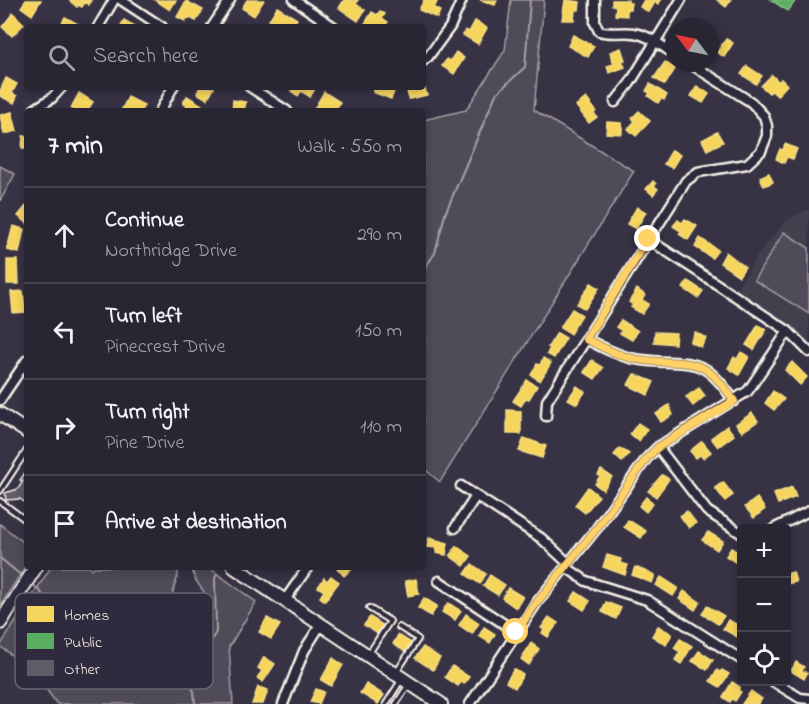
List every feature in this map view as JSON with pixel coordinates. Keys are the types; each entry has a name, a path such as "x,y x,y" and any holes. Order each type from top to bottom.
{"street":[{"path":"100,24 114,0"},
{"path":"121,0 157,24"},
{"path":"214,24 230,0"},
{"path":"294,0 330,24"},
{"path":"426,59 450,27 462,0"},
{"path":"595,0 595,23 599,31 608,34 634,33 665,48"},
{"path":"615,102 630,83 681,0"},
{"path":"546,416 547,400 686,181 698,172 747,164 761,151 767,136 764,116 751,102 703,72"},
{"path":"37,108 59,90"},
{"path":"162,108 171,90"},
{"path":"254,90 275,108"},
{"path":"648,239 788,331 809,352"},
{"path":"470,704 538,601 647,458 658,447 748,391 788,331"},
{"path":"586,339 619,355 641,360 676,361 706,368 722,383 734,401"},
{"path":"0,400 24,364"},
{"path":"0,414 24,430"},
{"path":"658,447 707,511 737,531"},
{"path":"460,486 542,538 567,565 586,581 647,600 737,657"},
{"path":"455,528 476,496"},
{"path":"783,524 809,511"},
{"path":"20,593 34,570"},
{"path":"239,570 441,704"},
{"path":"285,600 306,570"},
{"path":"439,581 516,632"},
{"path":"0,623 15,600"},
{"path":"283,704 304,651 321,624"},
{"path":"782,686 800,698 809,699"}],"lane":[{"path":"0,491 24,455"},
{"path":"0,501 24,519"},
{"path":"368,655 390,621 369,608"},
{"path":"386,704 402,678 418,639 399,627"},
{"path":"396,704 402,678"}],"shaded area":[{"path":"511,0 544,0 534,110 634,171 440,482 426,470 426,119 466,110 505,50"},
{"path":"0,166 15,174 0,201"},
{"path":"809,210 809,343 783,319 736,290 761,250 788,219"},
{"path":"784,232 809,248 809,314 754,280"},
{"path":"0,524 24,543 24,569 0,606"},
{"path":"49,570 178,570 173,593 34,593"},
{"path":"193,570 212,570 256,602 229,647 233,704 57,704 46,689 213,689 213,593 204,593"},
{"path":"15,623 15,658 0,646"}],"building: Homes":[{"path":"26,0 41,0 32,15 21,7"},
{"path":"69,0 91,0 89,5 85,2 82,7 78,5 77,7"},
{"path":"155,0 176,0 170,10"},
{"path":"247,0 264,0 254,16 242,8"},
{"path":"344,0 358,0 356,4 365,10 358,21 339,8"},
{"path":"424,0 438,0 434,8 440,11 437,18 419,10"},
{"path":"480,0 497,0 495,5"},
{"path":"565,0 580,2 579,10 575,10 574,20 562,20"},
{"path":"612,0 628,0 628,3 631,3 630,9 627,9 627,16 615,15 616,6 612,5"},
{"path":"644,0 661,0 658,4 655,2 649,12 640,7"},
{"path":"717,0 731,0 726,7"},
{"path":"186,1 203,10 196,21 188,17 185,21 177,17"},
{"path":"277,7 297,19 294,24 275,24 269,20"},
{"path":"380,11 385,14 382,18 388,22 386,24 365,24 372,12 377,15"},
{"path":"13,13 24,24 12,36 2,27"},
{"path":"65,17 78,24 62,24"},
{"path":"475,21 487,28 478,44 463,35 466,30 469,32"},
{"path":"573,35 594,46 588,57 568,46"},
{"path":"726,39 733,43 724,57 719,53 719,49"},
{"path":"621,48 625,67 609,73 607,66 614,64 610,52"},
{"path":"456,52 464,58 454,74 442,66 447,59 450,61"},
{"path":"665,62 665,72 673,72 665,85 654,78"},
{"path":"747,66 762,76 756,84 741,74"},
{"path":"772,75 779,82 781,79 787,85 777,96 761,86"},
{"path":"6,78 17,84 12,93 17,96 14,103 0,96"},
{"path":"650,84 667,95 664,100 661,98 658,103 648,96 650,93 646,91"},
{"path":"697,86 709,94 703,103 691,96"},
{"path":"198,90 213,90 207,99 197,93"},
{"path":"314,90 310,97 301,91 298,96 291,91"},
{"path":"374,90 395,90 391,99 373,92"},
{"path":"407,90 425,90 427,95 409,99"},
{"path":"324,92 340,102 337,108 326,106 315,108"},
{"path":"79,93 93,102 89,108 71,108"},
{"path":"187,96 202,105 200,108 186,108 187,106 183,103"},
{"path":"128,97 144,105 142,108 122,108"},
{"path":"586,98 596,111 594,113 597,117 589,123 576,106"},
{"path":"233,100 246,102 245,108 232,108"},
{"path":"639,111 650,121 636,136 628,129 635,121 632,118"},
{"path":"12,112 17,131 4,134 0,115"},
{"path":"607,122 622,123 622,134 606,133"},
{"path":"717,132 723,142 707,150 702,140"},
{"path":"785,144 797,149 793,159 787,157 784,163 776,159"},
{"path":"672,150 680,155 672,168 664,164"},
{"path":"769,173 773,182 764,186 760,177"},
{"path":"653,181 656,184 654,186 658,189 653,195 646,189"},
{"path":"637,207 646,212 636,229 627,224"},
{"path":"24,209 24,221 18,216"},
{"path":"685,219 697,226 688,240 679,234 681,231 673,226 678,220 682,223"},
{"path":"13,226 24,229 19,253 7,250"},
{"path":"700,238 718,250 712,258 695,247"},
{"path":"726,252 745,267 739,276 720,263"},
{"path":"7,260 18,260 19,284 7,284"},
{"path":"688,281 703,291 698,298 683,288"},
{"path":"591,283 599,288 585,309 577,304"},
{"path":"637,289 645,295 642,300 649,304 642,314 631,307 633,305 629,302"},
{"path":"23,291 24,312 13,313 11,292"},
{"path":"572,309 582,315 570,334 560,328"},
{"path":"621,320 638,331 632,340 620,333 622,331 616,327"},
{"path":"758,325 766,330 754,350 746,345"},
{"path":"655,332 676,333 675,344 654,342"},
{"path":"695,332 706,338 701,347 690,342"},
{"path":"557,333 566,338 554,358 547,354 550,348 548,347"},
{"path":"741,352 749,357 739,375 728,368 734,357 737,359"},
{"path":"543,358 551,363 540,381 531,375"},
{"path":"592,360 603,368 595,379 584,372"},
{"path":"792,362 807,377 800,385 785,370"},
{"path":"634,374 654,382 648,395 628,385"},
{"path":"527,380 537,386 529,399 526,398 521,406 513,401"},
{"path":"577,386 585,392 577,404 568,399"},
{"path":"699,388 705,396 693,406 686,397"},
{"path":"773,391 784,399 774,410 765,403"},
{"path":"669,405 673,415 661,422 656,414"},
{"path":"507,410 521,411 521,434 507,434"},
{"path":"752,413 758,421 742,432 736,424"},
{"path":"638,423 647,429 639,441 630,434"},
{"path":"727,426 734,435 718,447 711,438"},
{"path":"524,438 546,446 542,458 519,451"},
{"path":"702,441 711,452 703,458 700,455 696,458 690,451"},
{"path":"620,448 629,454 622,462 614,455"},
{"path":"601,470 612,477 603,490 595,484"},
{"path":"662,475 669,479 656,497 648,491"},
{"path":"723,482 733,495 725,501 715,488"},
{"path":"588,487 599,496 585,513 575,505"},
{"path":"792,487 796,497 778,504 774,494"},
{"path":"646,497 653,503 646,512 639,506"},
{"path":"757,498 765,509 754,518 745,507"},
{"path":"687,511 696,523 689,528 680,516"},
{"path":"628,520 646,531 641,538 624,527"},
{"path":"708,532 723,541 717,550 702,540"},
{"path":"429,538 448,543 446,555 436,553 437,548 427,547"},
{"path":"456,546 471,556 464,566 450,556"},
{"path":"731,548 737,552 737,563 726,556"},
{"path":"607,555 621,559 620,563 628,565 625,575 603,567"},
{"path":"472,564 486,574 480,584 465,574"},
{"path":"635,567 655,575 652,583 632,575"},
{"path":"339,570 350,570 344,576"},
{"path":"793,572 796,582 791,583 791,573"},
{"path":"490,575 505,585 498,595 483,586"},
{"path":"331,576 339,582 325,601 320,597 324,591 318,587 324,578 327,581"},
{"path":"661,577 678,588 673,596 656,585"},
{"path":"416,579 419,594 408,596 405,581"},
{"path":"508,588 523,597 516,608 502,598"},
{"path":"684,591 700,602 695,610 679,599"},
{"path":"576,592 590,601 584,610 570,601"},
{"path":"424,598 437,606 431,616 418,608"},
{"path":"606,602 621,608 616,619 602,612"},
{"path":"448,603 461,611 455,620 442,612"},
{"path":"707,606 724,616 718,624 702,614"},
{"path":"466,614 479,623 472,634 459,625"},
{"path":"370,617 384,626 379,635 364,625"},
{"path":"549,617 558,623 548,637 542,633 544,629 541,628"},
{"path":"267,618 280,625 271,639 259,632"},
{"path":"728,620 737,624 737,637 723,629"},
{"path":"658,626 672,634 666,645 652,636"},
{"path":"484,627 495,634 490,643 479,636"},
{"path":"398,635 413,644 407,653 393,644"},
{"path":"680,639 692,646 681,664 675,660 680,652 674,648"},
{"path":"531,643 539,649 529,665 521,659"},
{"path":"423,647 440,658 433,670 415,658"},
{"path":"699,651 713,660 707,670 692,661"},
{"path":"264,657 275,664 263,682 257,678 262,671 258,668"},
{"path":"333,658 343,665 331,686 321,680"},
{"path":"796,662 804,667 802,671 807,673 804,679 791,671"},
{"path":"452,666 469,677 464,684 461,682 458,686 445,677"},
{"path":"514,669 523,675 515,688 506,682"},
{"path":"717,670 729,674 720,687 710,681"},
{"path":"732,682 740,687 738,690 741,692 735,701 732,699 730,702 723,697"},
{"path":"366,684 384,695 378,704 360,693"},
{"path":"258,687 268,690 263,704 252,704"},
{"path":"316,689 324,692 319,704 310,702"},
{"path":"751,691 762,699 758,704 742,704"}],"building: Public":[{"path":"771,0 796,0 788,11"}],"building: Other":[{"path":"24,474 24,502 20,499 6,500 5,493 18,489 23,481 20,480"}],"waterway":[{"path":"426,266 435,253 445,214 496,94 525,67 530,0"},
{"path":"0,558 23,577"},
{"path":"213,637 216,632 215,578 217,574"},
{"path":"30,582 41,593"},
{"path":"193,689 195,704"}],"route":[{"path":"516,632 597,528 647,458 658,447 734,401 722,383 706,368 691,363 641,360 619,355 586,339 648,239"}]}
